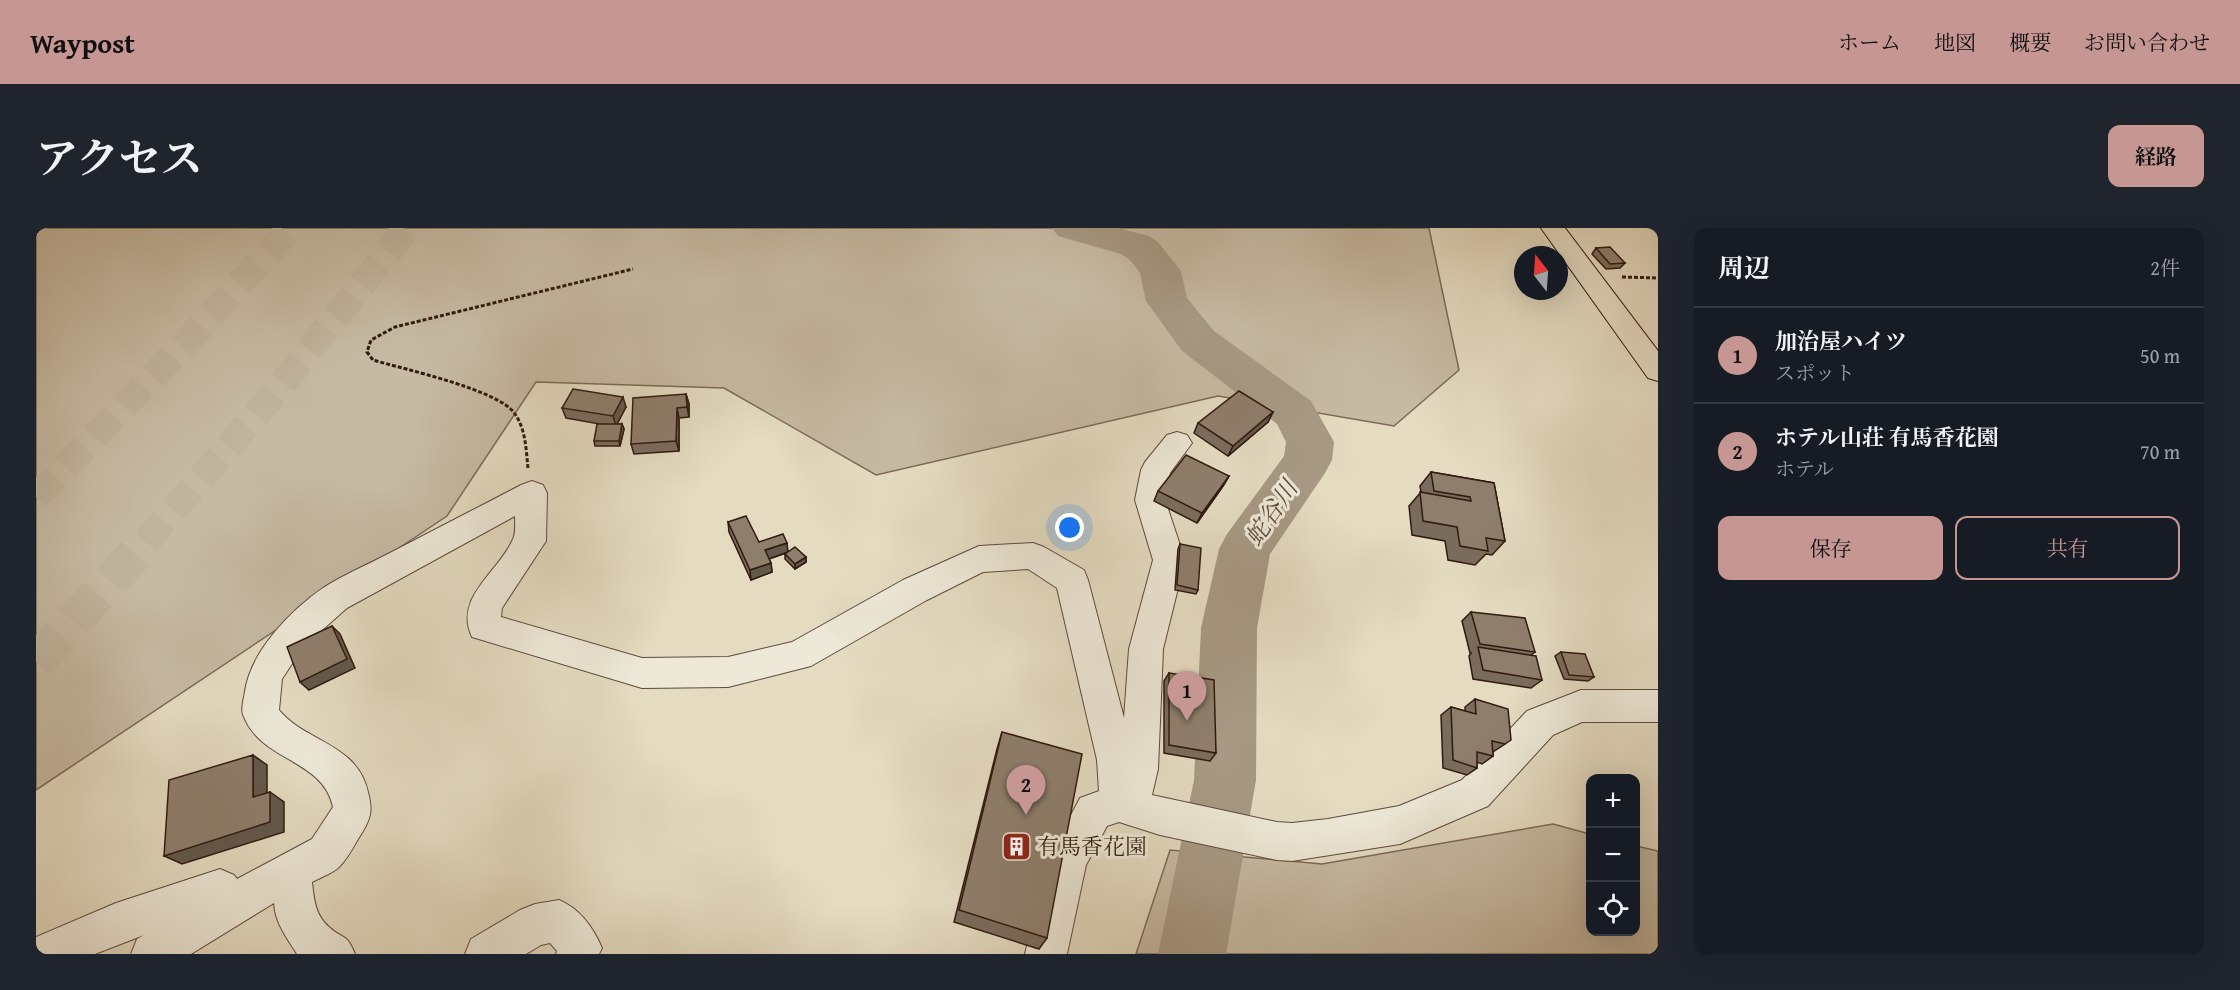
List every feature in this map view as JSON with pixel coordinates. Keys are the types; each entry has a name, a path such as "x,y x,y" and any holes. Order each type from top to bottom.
{"main road":[{"path":"1553,228 1658,371"}],"street":[{"path":"1137,809 1146,649 1169,560 1150,500 1156,470 1177,443"},
{"path":"532,493 530,541 485,605 484,627 642,673 728,672 799,655 915,590 979,558 1033,556 1072,580 1116,760 1137,809"},
{"path":"152,954 231,906 326,853 352,811 346,783 315,754 275,733 260,714 265,675 291,637 335,598 532,493"},
{"path":"1046,954 1067,860 1094,811 1137,809 1277,841 1292,842 1400,825 1475,793 1540,723 1581,706 1658,706"},
{"path":"291,872 295,914 314,942 334,954"},
{"path":"46,954 116,924 220,890 231,906"},
{"path":"486,954 535,925 559,921 581,948 578,954"}],"path":[{"path":"532,493 524,432 509,406 488,395 373,360 367,352 371,340 395,327 633,269"}],"shaded area":[{"path":"36,228 1429,228 1459,370 1394,426 1218,396 876,475 724,388 536,382 447,516 36,790"},
{"path":"1553,824 1586,833 1586,936 1640,936 1640,847 1658,851 1658,954 1136,954 1170,850 1322,864"}],"building":[{"path":"1610,247 1625,263 1610,264 1596,248"},
{"path":"573,389 623,397 613,416 562,408"},
{"path":"1239,391 1273,412 1233,446 1198,423"},
{"path":"686,394 687,407 677,408 676,441 631,444 633,398"},
{"path":"597,424 622,424 619,441 594,441"},
{"path":"1186,455 1229,476 1202,513 1158,491"},
{"path":"1431,472 1494,483 1505,541 1486,538 1488,551 1460,546 1457,527 1423,521 1420,492 1471,501 1470,497 1434,491"},
{"path":"746,516 759,542 783,534 787,543 765,550 771,563 750,570 728,522"},
{"path":"1180,544 1201,548 1198,590 1177,585"},
{"path":"795,547 806,557 795,564 785,554"},
{"path":"1471,612 1525,618 1535,652 1480,644"},
{"path":"332,626 347,659 300,682 287,647"},
{"path":"1478,647 1536,656 1542,680 1483,670"},
{"path":"1561,652 1585,654 1594,677 1569,675"},
{"path":"1169,673 1214,680 1216,753 1169,745"},
{"path":"1475,699 1508,709 1511,740 1505,744 1492,741 1493,756 1477,752 1477,768 1453,760 1451,707 1476,714"},
{"name":"有馬香花園","path":"1002,732 1082,754 1047,938 959,910"},
{"path":"253,755 253,797 270,792 270,822 164,856 169,780"}],"waterway":[{"name":"蛇谷川","path":"1072,228 1135,245 1144,251 1160,271 1167,301 1198,341 1294,413 1310,442 1308,460 1245,549 1229,628 1225,780 1192,954"}],"tunnel":[{"path":"36,497 191,337 291,228"},
{"path":"146,542 273,395 407,228"},
{"path":"36,662 148,540"}],"place":[{"name":"加治屋ハイツ","path":"1187,721"},
{"name":"ホテル山荘 有馬香花園","path":"1026,815"},
{"name":"有馬香花園","path":"1016,846"}]}
